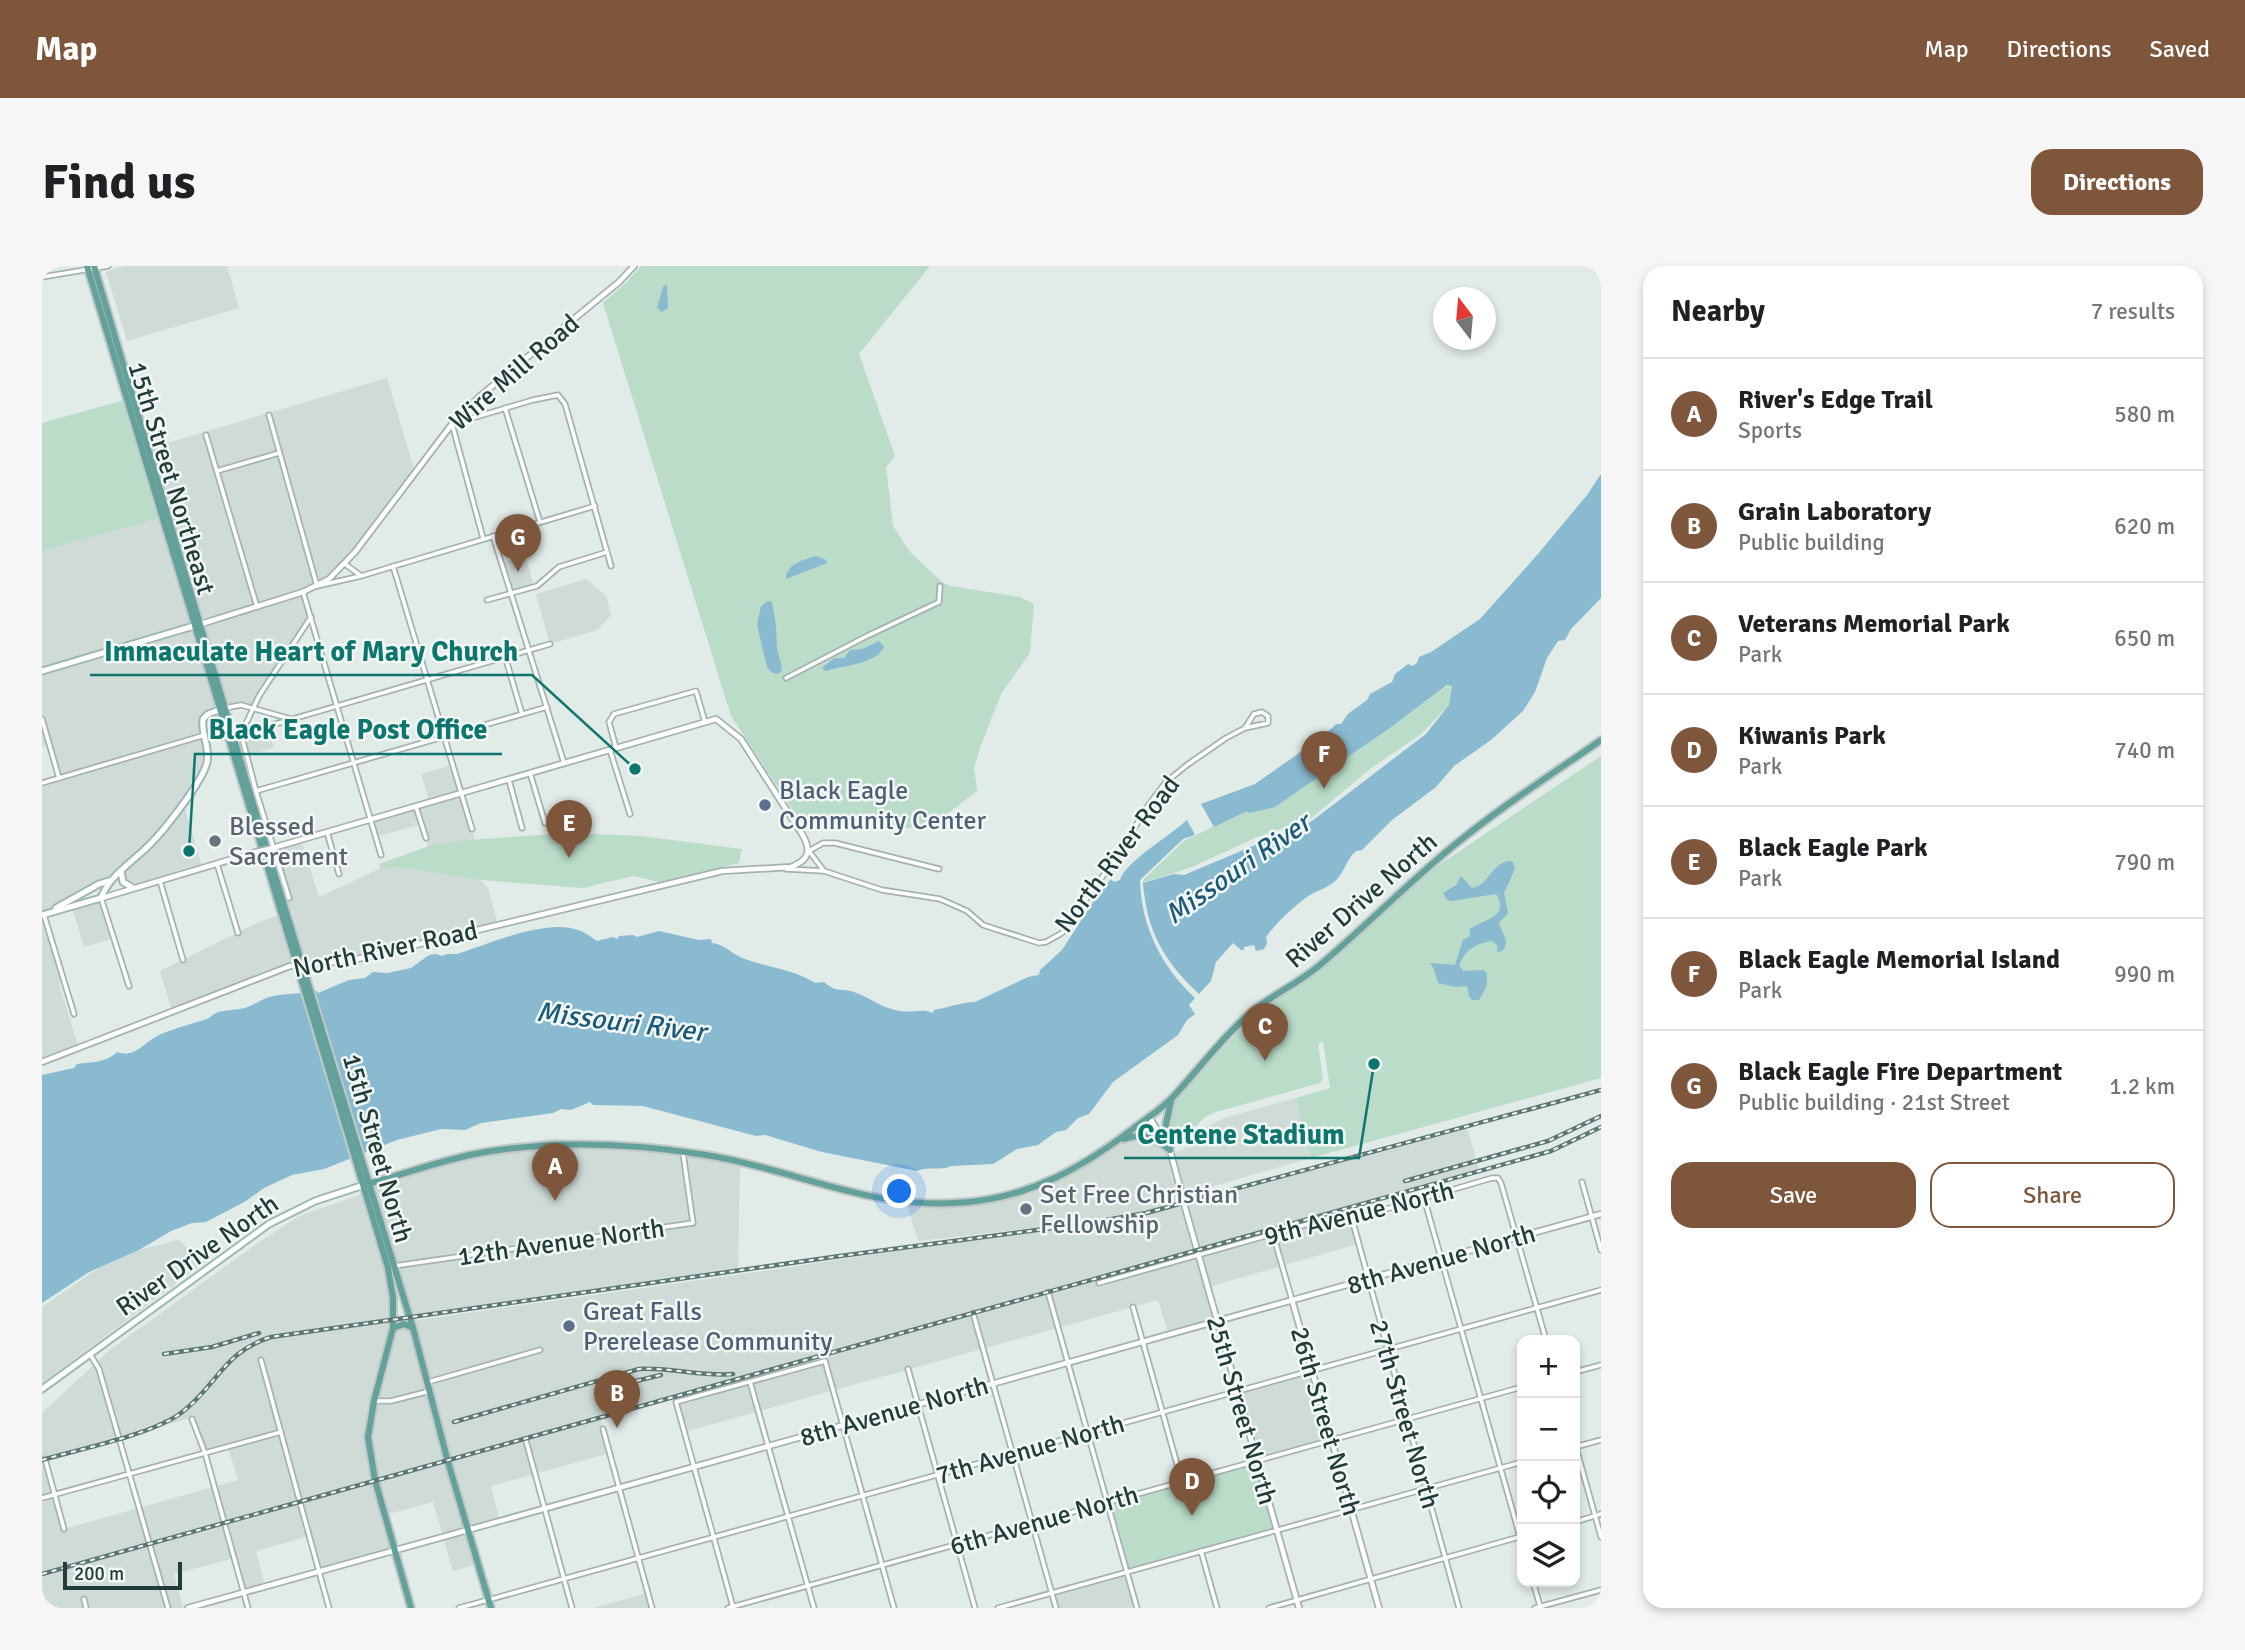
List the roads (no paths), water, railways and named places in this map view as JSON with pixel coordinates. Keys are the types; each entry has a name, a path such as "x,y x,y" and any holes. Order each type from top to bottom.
{"main road":[{"name":"15th Street Northeast","path":"91,267 220,700"},
{"path":"42,671 198,624"},
{"name":"15th Street North","path":"220,700 390,1267 413,1328 491,1608"},
{"path":"43,915 109,881 148,847 204,772 208,757 202,719 223,708"},
{"name":"River Drive North","path":"42,1389 270,1224 315,1201 459,1157 520,1147 627,1146 725,1158 795,1175 867,1197 926,1205 982,1201 1031,1188 1065,1174 1117,1141 1171,1099 1254,1011 1319,966 1472,831 1601,740"},
{"path":"121,872 123,882 133,888"},
{"path":"43,915 101,898 109,881"},
{"path":"1170,1150 1166,1124 1171,1099"},
{"path":"1117,1141 1142,1135 1170,1150"},
{"name":"15th Street North","path":"390,1267 393,1328 374,1401 368,1437 411,1608"},
{"path":"393,1328 404,1324 413,1328"}],"street":[{"path":"42,277 108,266"},
{"name":"Wire Mill Road","path":"198,624 303,592 320,584 345,564 452,424 479,397 619,282 634,266"},
{"path":"483,538 452,424 558,395 565,404 611,566"},
{"path":"505,408 540,522"},
{"path":"269,415 320,584 360,576 595,506"},
{"path":"206,435 257,607"},
{"path":"217,471 279,453"},
{"path":"493,536 564,763"},
{"path":"487,600 542,583 559,567 607,552"},
{"path":"345,564 360,576"},
{"path":"393,566 472,829"},
{"path":"786,678 939,602 940,586"},
{"path":"303,592 381,855"},
{"path":"289,898 271,848 241,734 253,708 311,617"},
{"path":"241,734 550,644"},
{"path":"505,656 522,714"},
{"path":"616,748 609,722 614,714 696,691 705,722"},
{"path":"223,708 240,705 293,719"},
{"path":"256,791 547,707"},
{"name":"North River Road","path":"42,1062 300,964 353,960 722,871 824,871 882,890 940,899 967,911 983,925 1038,943 1046,942 1062,933 1118,856 1147,807 1165,783 1206,751 1245,728 1268,723 1268,716 1262,712 1254,714 1245,728"},
{"path":"42,719 59,778"},
{"path":"129,986 101,898 716,719 741,739 802,834 808,854 824,871"},
{"path":"42,783 205,735"},
{"path":"610,750 630,814"},
{"path":"530,773 545,823"},
{"path":"509,779 522,828"},
{"path":"416,806 426,838"},
{"path":"327,832 339,874"},
{"path":"808,854 824,843 835,843 939,869"},
{"name":"North River Road","path":"781,869 800,863 808,854"},
{"path":"216,863 238,933"},
{"path":"159,880 183,960"},
{"path":"43,915 74,1014"},
{"path":"1149,1117 1170,1150"},
{"name":"25th Street North","path":"1170,1150 1299,1608"},
{"name":"12th Avenue North","path":"390,1267 693,1223 683,1152"},
{"name":"9th Avenue North","path":"1099,1283 1333,1217 1352,1219 1492,1178 1498,1178 1517,1238"},
{"path":"1582,1182 1601,1250"},
{"path":"1424,1198 1518,1524"},
{"name":"8th Avenue North","path":"188,1608 1601,1214"},
{"name":"27th Street North","path":"1352,1219 1459,1608"},
{"name":"26th Street North","path":"1273,1234 1380,1608"},
{"path":"1517,1238 1545,1335"},
{"name":"7th Avenue North","path":"459,1608 1601,1290"},
{"path":"1048,1292 1137,1608"},
{"path":"1133,1307 1182,1482"},
{"path":"973,1313 1056,1608"},
{"path":"428,1382 540,1350"},
{"path":"90,1354 97,1362 168,1608"},
{"path":"261,1360 329,1608"},
{"path":"731,1608 676,1402 825,1361 894,1608"},
{"path":"1580,1371 1601,1365"},
{"path":"908,1369 975,1608"},
{"path":"750,1382 814,1608"},
{"name":"6th Avenue North","path":"731,1608 1517,1388"},
{"path":"374,1401 391,1401 430,1391"},
{"path":"192,1419 205,1453 248,1608"},
{"path":"603,1429 652,1608"},
{"path":"42,1498 281,1432"},
{"path":"1580,1445 1601,1440"},
{"path":"526,1441 572,1608"},
{"path":"45,1459 64,1529"},
{"path":"1579,1461 1601,1537"},
{"path":"998,1608 1517,1464"},
{"path":"1580,1520 1601,1514"},
{"path":"1269,1608 1517,1537"},
{"path":"1201,1551 1217,1608"},
{"path":"1534,1587 1539,1608 1601,1590"},
{"path":"84,1599 86,1608"}],"water":[{"path":"667,284 668,308 662,312 657,308 663,287"},
{"name":"Missouri River","path":"1601,474 1601,598 1571,629 1565,640 1558,641 1547,658 1535,692 1523,711 1491,740 1454,766 1436,787 1392,820 1362,850 1356,851 1334,882 1293,908 1266,937 1264,949 1256,951 1254,945 1241,950 1233,943 1216,962 1211,981 1199,994 1176,970 1159,944 1149,916 1143,883 1174,874 1184,875 1312,821 1426,734 1449,705 1452,686 1447,685 1275,807 1249,813 1247,811 1214,827 1201,804 1255,784 1336,724 1341,724 1370,694 1392,682 1395,674 1408,664 1412,666 1417,663 1419,657 1431,652 1480,619 1538,554"},
{"path":"816,556 827,563 786,579 792,566"},
{"path":"768,601 772,602 777,649 782,667 777,674 767,667 757,625 761,606"},
{"path":"879,641 884,647 880,653 866,661 826,671 823,669 834,658 844,658 850,650 862,649"},
{"name":"Missouri River","path":"1187,820 1195,835 1183,839 1140,880 1149,930 1163,959 1195,998 1189,1005 1195,1014 1187,1020 1178,1035 1113,1082 1089,1114 1078,1118 1066,1130 1056,1132 1038,1145 1017,1149 993,1164 917,1171 822,1152 765,1135 756,1136 643,1106 593,1105 590,1102 571,1110 561,1109 553,1113 481,1123 465,1130 441,1129 397,1140 324,1169 292,1175 206,1222 192,1223 171,1231 139,1250 89,1272 42,1303 42,1075 74,1068 77,1064 103,1060 117,1052 134,1052 164,1033 206,1019 218,1012 245,1008 269,997 318,993 349,980 365,978 373,972 387,973 411,968 429,955 457,954 518,934 550,927 578,930 597,941 613,937 617,939 619,936 637,937 659,931 699,940 711,939 712,943 740,957 815,983 824,982 836,989 854,992 887,1007 900,1011 933,1013 934,1010 975,1002 1028,977 1039,975 1040,970 1062,950 1111,879 1114,882 1120,880 1139,857"},
{"path":"1513,862 1515,869 1504,893 1508,913 1499,923 1506,942 1505,948 1497,952 1497,945 1492,941 1481,943 1468,951 1459,965 1463,971 1484,970 1487,974 1487,986 1479,1000 1472,1000 1467,986 1455,987 1438,983 1430,963 1455,965 1463,940 1470,936 1470,929 1498,913 1500,902 1496,894 1451,901 1447,900 1443,893 1456,885 1461,876 1472,888 1478,886 1498,866"}],"railway":[{"path":"42,1460 134,1435 168,1421 193,1403 242,1351 271,1337 1146,1213 1601,1090"},
{"path":"1405,1181 1548,1141 1601,1116"},
{"path":"42,1574 1551,1151 1601,1127"},
{"path":"164,1354 212,1347 259,1333"},
{"path":"454,1422 639,1369 733,1374"},
{"path":"607,1388 661,1375"}],"place":[{"name":"Black Eagle Fire Department","path":"518,572"},
{"name":"Immaculate Heart of Mary Church","path":"635,769"},
{"name":"Black Eagle Memorial Island","path":"1324,789"},
{"name":"Black Eagle Community Center","path":"765,805"},
{"name":"Blessed Sacrement","path":"215,841"},
{"name":"Black Eagle Post Office","path":"189,851"},
{"name":"Black Eagle Park","path":"569,858"},
{"name":"Veterans Memorial Park","path":"1265,1061"},
{"name":"Centene Stadium","path":"1374,1064"},
{"name":"River's Edge Trail","path":"555,1201"},
{"name":"Set Free Christian Fellowship","path":"1026,1209"},
{"name":"Great Falls Prerelease Community","path":"569,1326"},
{"name":"Grain Laboratory","path":"617,1428"},
{"name":"Kiwanis Park","path":"1192,1516"}]}
